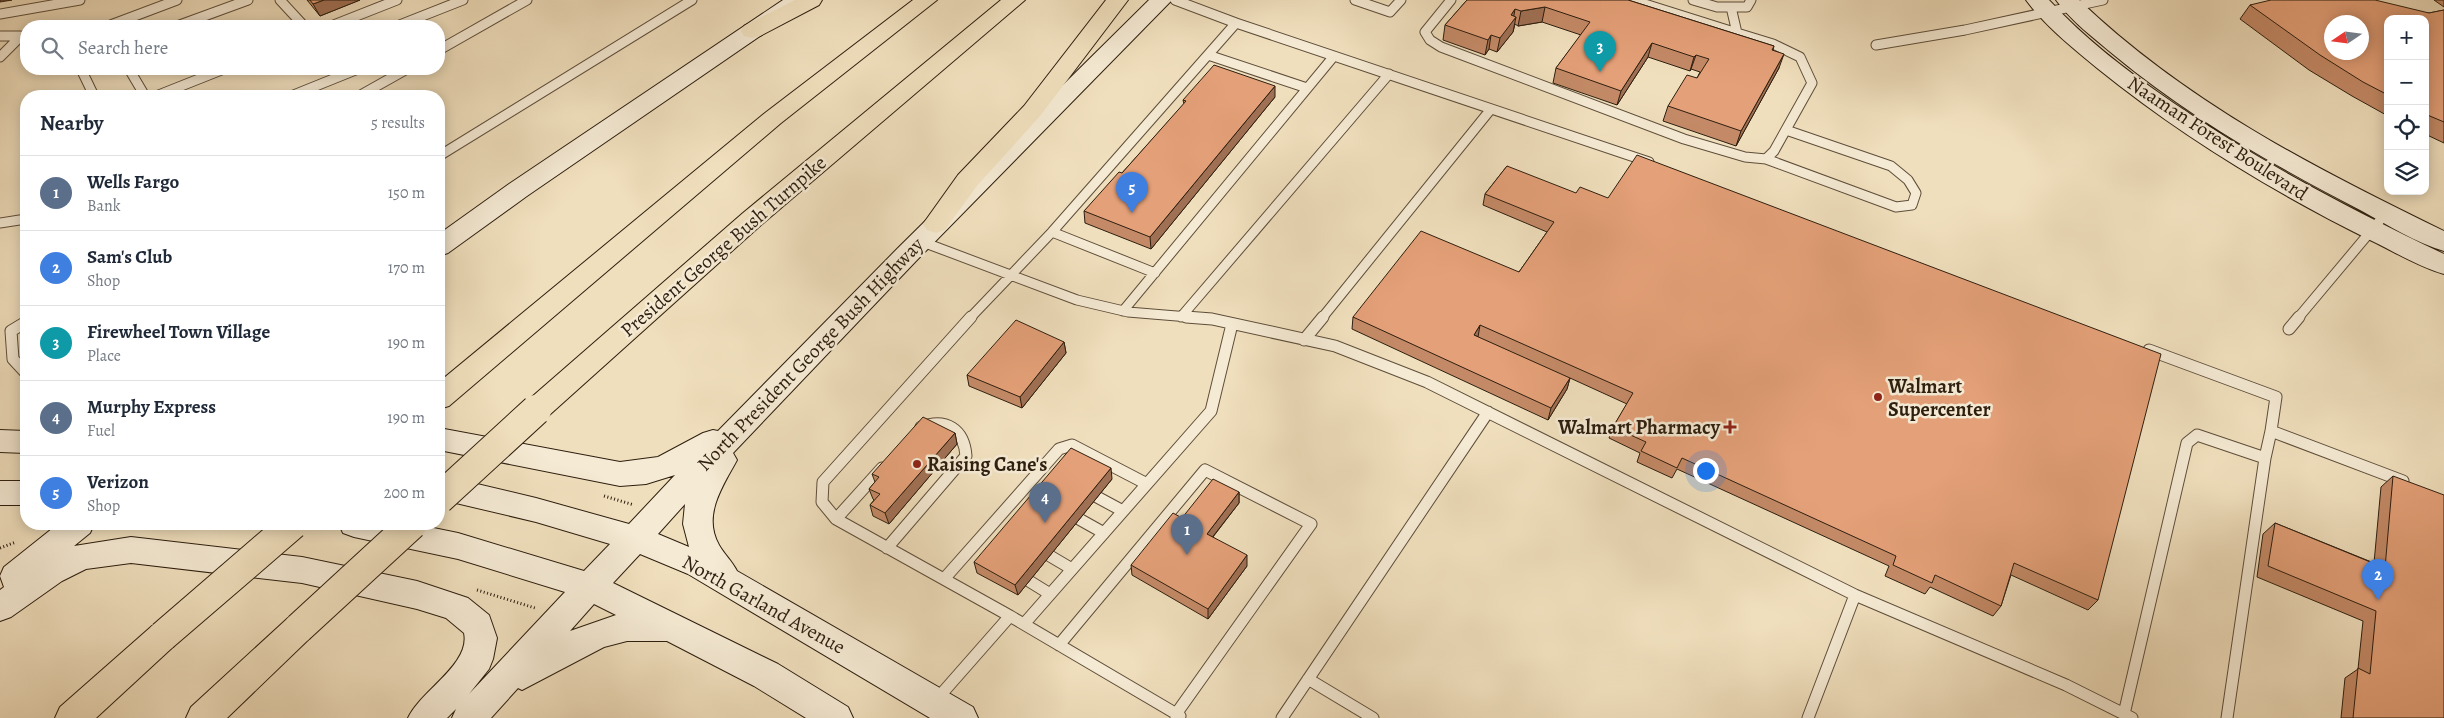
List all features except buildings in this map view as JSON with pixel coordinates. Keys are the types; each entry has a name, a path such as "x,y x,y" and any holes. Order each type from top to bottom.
{"highway":[{"path":"752,30 811,0"},
{"path":"445,393 773,118 926,0"},
{"name":"President George Bush Turnpike","path":"445,493 536,410 752,219 1014,0"},
{"path":"928,232 968,181 1032,111 1117,0"},
{"path":"72,718 286,530"},
{"path":"203,718 405,530"}],"main road":[{"path":"445,243 518,190 797,0"},
{"name":"North President George Bush Highway","path":"470,718 634,538 755,411 928,232 1161,0"},
{"name":"Naaman Forest Boulevard","path":"2056,4 2110,66 2190,125 2255,167 2316,202 2444,242"},
{"path":"445,261 488,227 518,190"},
{"name":"Naaman Forest Boulevard","path":"2378,221 2444,266"},
{"path":"445,440 620,474 642,474 672,465 707,445 755,411"},
{"path":"725,578 704,547 699,527 699,507 707,483 755,411"},
{"path":"0,441 20,442"},
{"name":"North Garland Avenue","path":"445,488 536,510 634,538 725,578 948,710"},
{"path":"0,493 20,493"},
{"path":"0,589 72,530"},
{"path":"382,530 458,546 591,587 766,675 836,718"},
{"path":"0,607 51,572 81,556 131,550 302,570 417,595 457,608 478,626 482,638 477,659 453,689 425,718"},
{"path":"493,692 557,653 593,637 626,628 668,627"}],"lane":[{"path":"0,14 80,0"},
{"path":"124,20 177,0"},
{"path":"193,20 248,0"},
{"path":"280,0 298,20"},
{"path":"346,20 397,0"},
{"path":"413,20 463,0"},
{"path":"445,47 526,0"},
{"path":"445,152 692,0"},
{"path":"1175,0 1236,23 1654,164"},
{"path":"1355,0 1390,12 1401,0"},
{"path":"1451,0 1425,32 1430,40 1442,47 1684,138 1745,157 1766,159 1896,207 1912,205 1916,193 1908,180 1891,166 1786,130"},
{"path":"1632,0 1773,44 1800,57 1812,83 1774,151 1766,159"},
{"path":"1693,0 1717,7 1747,7 1751,0"},
{"path":"1876,45 1965,30 2056,4 2104,0"},
{"path":"1731,7 1738,33"},
{"path":"1060,645 1205,470 1311,524 1220,653 1178,717 1024,624 836,519 822,502 823,482 1009,275 1052,232 1236,23"},
{"path":"0,36 20,36"},
{"path":"0,57 20,37"},
{"path":"1208,55 1307,88"},
{"path":"1123,311 1334,56"},
{"path":"1181,316 1389,74"},
{"path":"84,75 91,90"},
{"path":"133,75 141,90"},
{"path":"171,90 209,75"},
{"path":"306,90 343,75"},
{"path":"370,90 396,75"},
{"path":"1304,340 1492,109"},
{"path":"0,223 20,220"},
{"path":"2289,329 2378,221"},
{"path":"928,232 1009,275 1077,300 1123,311 1181,316 1232,324 1335,346 1427,382 1855,596 2066,685 2128,716 2187,443 2197,436 2265,458"},
{"path":"1052,232 1155,273"},
{"path":"1024,624 1210,411 1232,324"},
{"path":"0,333 11,331 20,326"},
{"path":"11,331 13,359 20,367"},
{"path":"2137,345 2276,397 2265,458 2227,718"},
{"path":"1282,718 1488,412"},
{"path":"887,548 966,456 967,444 961,433 947,424 935,422 926,425 910,436"},
{"path":"2271,431 2417,486"},
{"path":"944,579 972,547 998,525 1047,469 1059,449 1072,445 1147,484"},
{"path":"836,519 892,456"},
{"path":"1097,497 1123,511"},
{"path":"1079,519 1104,532"},
{"path":"972,547 984,554"},
{"path":"1050,556 1072,569"},
{"path":"1029,581 1050,594"},
{"path":"1808,718 1855,596"},
{"path":"948,710 1010,616"},
{"path":"1308,679 1373,718"}],"place":[{"name":"Firewheel Town Village","path":"1600,72"},
{"name":"Verizon","path":"1132,213"},
{"name":"Walmart Supercenter","path":"1878,397"},
{"name":"Walmart Pharmacy","path":"1730,427"},
{"name":"Raising Cane's","path":"917,464"},
{"name":"Murphy Express","path":"1045,523"},
{"name":"Wells Fargo","path":"1187,555"},
{"name":"Sam's Club","path":"2378,600"}]}
